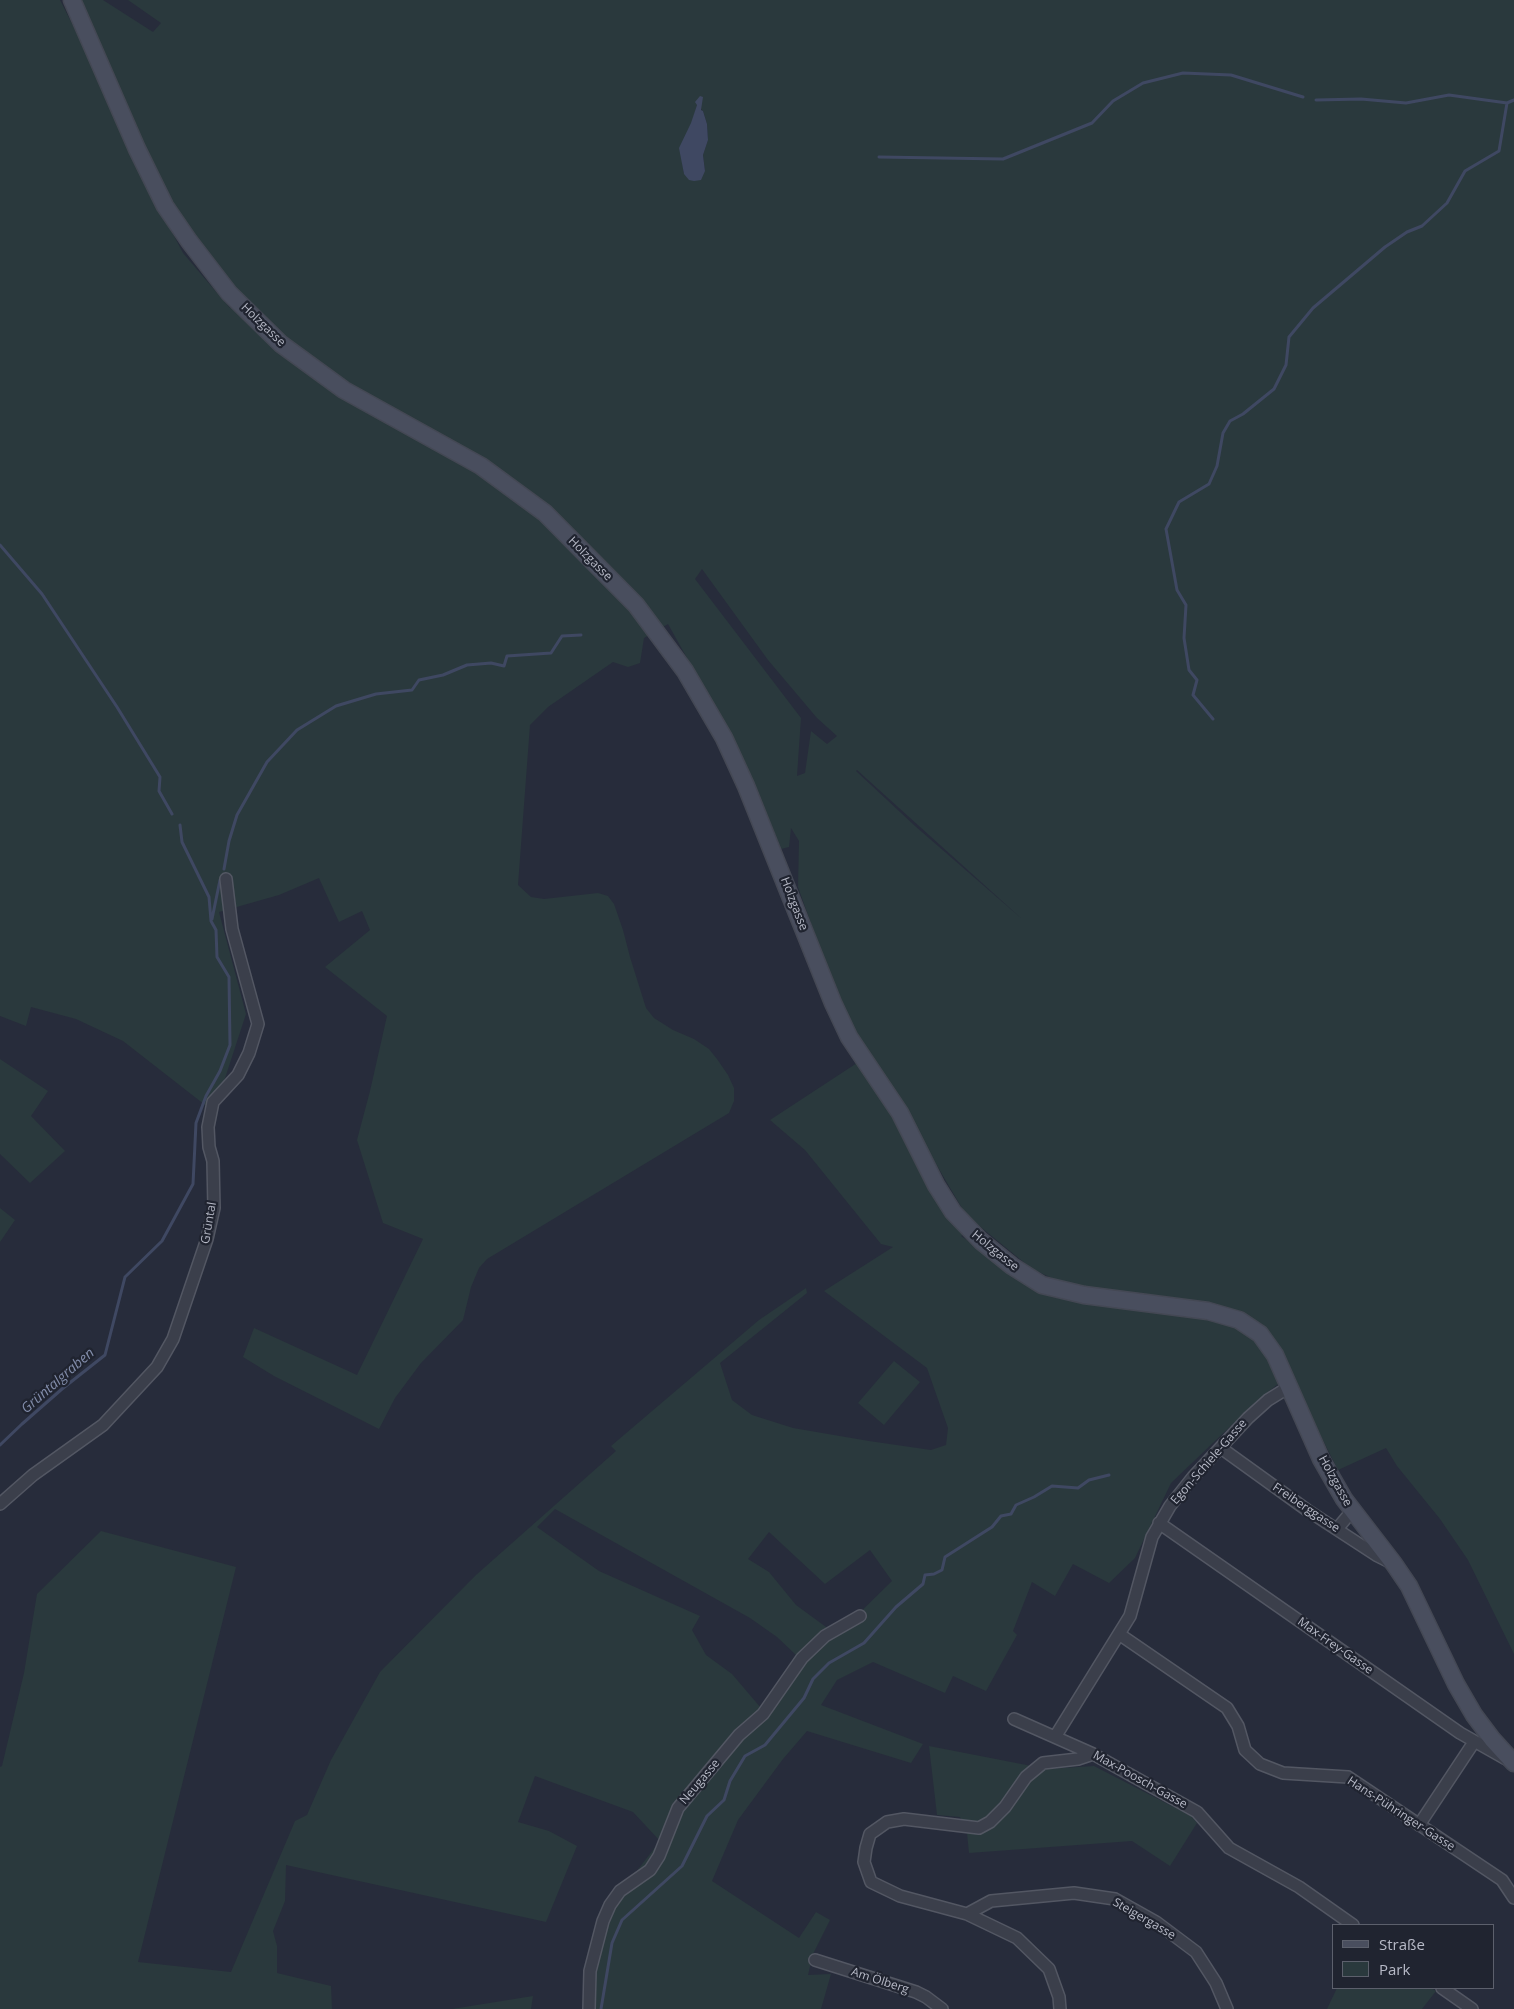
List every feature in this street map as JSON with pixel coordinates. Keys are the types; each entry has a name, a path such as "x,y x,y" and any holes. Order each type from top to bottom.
{"street":[{"name":"Holzgasse","path":"72,0 137,149 165,206 189,241 230,293 281,344 344,390 480,466 545,513 636,605 685,671 724,738 746,786 787,885 832,1003 848,1037 889,1094 936,1185 953,1212 964,1225 1012,1266 1042,1284 1084,1295 1208,1311 1240,1320 1260,1334 1268,1343 1322,1460 1352,1511 1409,1586 1456,1684 1474,1715 1492,1739 1514,1763"},
{"name":"Grüntal","path":"0,1504 33,1475 103,1425 157,1367 173,1340 207,1239 214,1208 208,1127 213,1102 238,1075 249,1053 258,1024 232,929 226,879"},
{"path":"169,1311 182,1314"},
{"name":"Egon-Schiele-Gasse","path":"1055,1737 1130,1616 1148,1549 1159,1523 1170,1506 1257,1409 1289,1387"},
{"name":"Freiberggasse","path":"1221,1448 1307,1510 1376,1555 1394,1564"},
{"path":"1337,1529 1352,1511"},
{"name":"Max-Frey-Gasse","path":"1159,1523 1460,1733 1514,1763"},
{"name":"Neugasse","path":"589,2009 590,1971 603,1921 610,1905 620,1891 650,1870 659,1856 678,1808 740,1735 764,1714 802,1658 825,1636 860,1616"},
{"name":"Hans-Pühringer-Gasse","path":"1119,1634 1227,1708 1238,1726 1245,1750 1260,1764 1284,1773 1348,1777 1502,1880 1514,1898"},
{"path":"1460,1733 1474,1715"},
{"name":"Max-Poosch-Gasse","path":"1014,1719 1093,1754 1196,1812 1229,1848 1298,1887 1352,1924"},
{"path":"1419,1826 1474,1742"},
{"path":"1060,2009 1059,1996 1049,1969 1017,1938 967,1914 900,1896 871,1882 864,1862 870,1834 887,1822 904,1819 979,1828 990,1822 1005,1807 1026,1777 1044,1763 1078,1759 1093,1754"},
{"name":"Steigergasse","path":"967,1914 991,1901 1074,1893 1115,1899 1156,1922 1196,1952 1216,1984 1227,2009"},
{"name":"Am Ölberg","path":"815,1960 916,1992 942,2009"},
{"path":"1443,1989 1472,2009"}],"green space":[{"path":"0,0 60,0 89,57 130,152 183,253 230,308 239,296 174,207 135,132 81,0 103,0 153,32 161,23 128,0 1514,0 1514,1654 1468,1560 1440,1519 1397,1466 1386,1448 1338,1470 1282,1359 1262,1324 1225,1308 1185,1299 1065,1284 1032,1269 966,1215 910,1120 843,1013 798,887 799,841 791,828 789,847 781,849 744,760 668,624 644,638 640,663 628,667 613,662 548,707 530,725 518,885 531,897 544,899 598,893 608,896 614,904 623,930 646,1008 654,1018 709,1049 728,1075 734,1088 734,1101 729,1113 487,1259 479,1268 471,1287 463,1320 421,1363 395,1398 379,1429 274,1376 243,1357 254,1328 357,1375 423,1239 383,1223 357,1140 387,1016 325,967 370,930 362,911 339,922 319,878 279,895 219,912 246,1014 214,1112 123,1041 76,1019 31,1007 26,1026 0,1016","holes":["697,105 703,111 707,124 708,140 703,155 705,171 684,174 682,161","702,569 768,660 817,718 837,736 827,744 811,731 805,773 797,776 801,718 695,579","856,771 1022,919 915,826"]},
{"path":"0,1059 48,1091 31,1116 65,1151 30,1183 0,1154"},
{"path":"857,1063 877,1086 966,1233 961,1236 1052,1297 1098,1305 1203,1316 1238,1324 1256,1337 1282,1381 1259,1399 1171,1483 1135,1558 1109,1583 1073,1564 1055,1596 1032,1582 1013,1631 1017,1635 986,1691 953,1676 945,1693 873,1662 837,1680 821,1705 923,1744 911,1763 807,1731 783,1759 738,1820 712,1881 799,1938 816,1912 830,1920 813,1954 808,1975 831,1974 821,2009 588,2009 589,1970 616,1889 636,1872 660,1841 633,1812 535,1776 518,1822 549,1831 577,1846 546,1922 286,1865 285,1901 273,1931 277,1946 277,1973 331,1986 332,2009 0,2009 0,1767 2,1766 24,1673 37,1594 101,1531 236,1567 138,1962 231,1972 295,1821 307,1815 331,1760 380,1672 476,1575 616,1451 611,1446 759,1320 806,1288 807,1293 720,1363 732,1400 752,1415 793,1428 869,1441 931,1450 946,1445 948,1428 927,1368 824,1291 893,1247 881,1244 805,1150 770,1120","holes":["555,1509 750,1618 777,1637 796,1655 783,1682 761,1708 732,1674 706,1655 692,1630 700,1616 599,1571 537,1527","769,1532 825,1584 870,1550 892,1581 837,1635 796,1605 769,1572 748,1559"]},
{"path":"0,1208 15,1220 0,1242"},
{"path":"894,1361 920,1382 884,1425 858,1403"},
{"path":"929,1746 1047,1769 1094,1766 1191,1816 1197,1823 1170,1866 1132,1841 969,1853 967,1833 960,1817 937,1815"},
{"path":"1337,1989 1433,1989 1436,1991 1422,2009 1327,2009"},
{"path":"533,1996 531,2009 452,2009"}],"water":[{"path":"700,96 703,97 701,110 707,124 708,140 703,155 705,171 701,180 694,181 689,180 684,174 679,148 691,123 697,105 695,102"}],"waterway":[{"path":"879,157 1003,159 1092,123 1113,101 1143,83 1183,73 1231,75 1303,97"},
{"path":"1316,100 1361,99 1406,103 1449,95 1507,103 1514,100"},
{"path":"1213,719 1193,695 1197,680 1189,670 1184,638 1186,605 1177,590 1166,529 1179,502 1209,484 1217,466 1223,433 1230,421 1243,414 1274,389 1286,365 1289,337 1313,308 1385,247 1407,232 1422,226 1447,203 1465,171 1499,151 1507,103"},
{"path":"0,545 42,594 117,707 160,777 159,791 172,814"},
{"path":"224,869 229,841 237,815 267,762 297,730 336,706 376,694 412,690 419,680 443,675 467,665 491,663 504,666 507,656 551,653 562,636 581,635"},
{"name":"Grüntalgraben","path":"0,1445 62,1389 105,1355 125,1277 162,1241 193,1184 196,1123 206,1096 220,1071 230,1045 229,977 217,957 216,930 211,921 209,897 182,842 180,825"},
{"path":"212,919 220,880"},
{"path":"601,2009 612,1943 622,1920 682,1866 707,1816 724,1800 730,1781 745,1756 765,1745 804,1698 813,1679 829,1663 864,1643 896,1607 923,1584 925,1575 934,1574 942,1570 945,1557 992,1527 1001,1516 1011,1514 1016,1505 1052,1486 1078,1488 1089,1480 1109,1475"}]}
